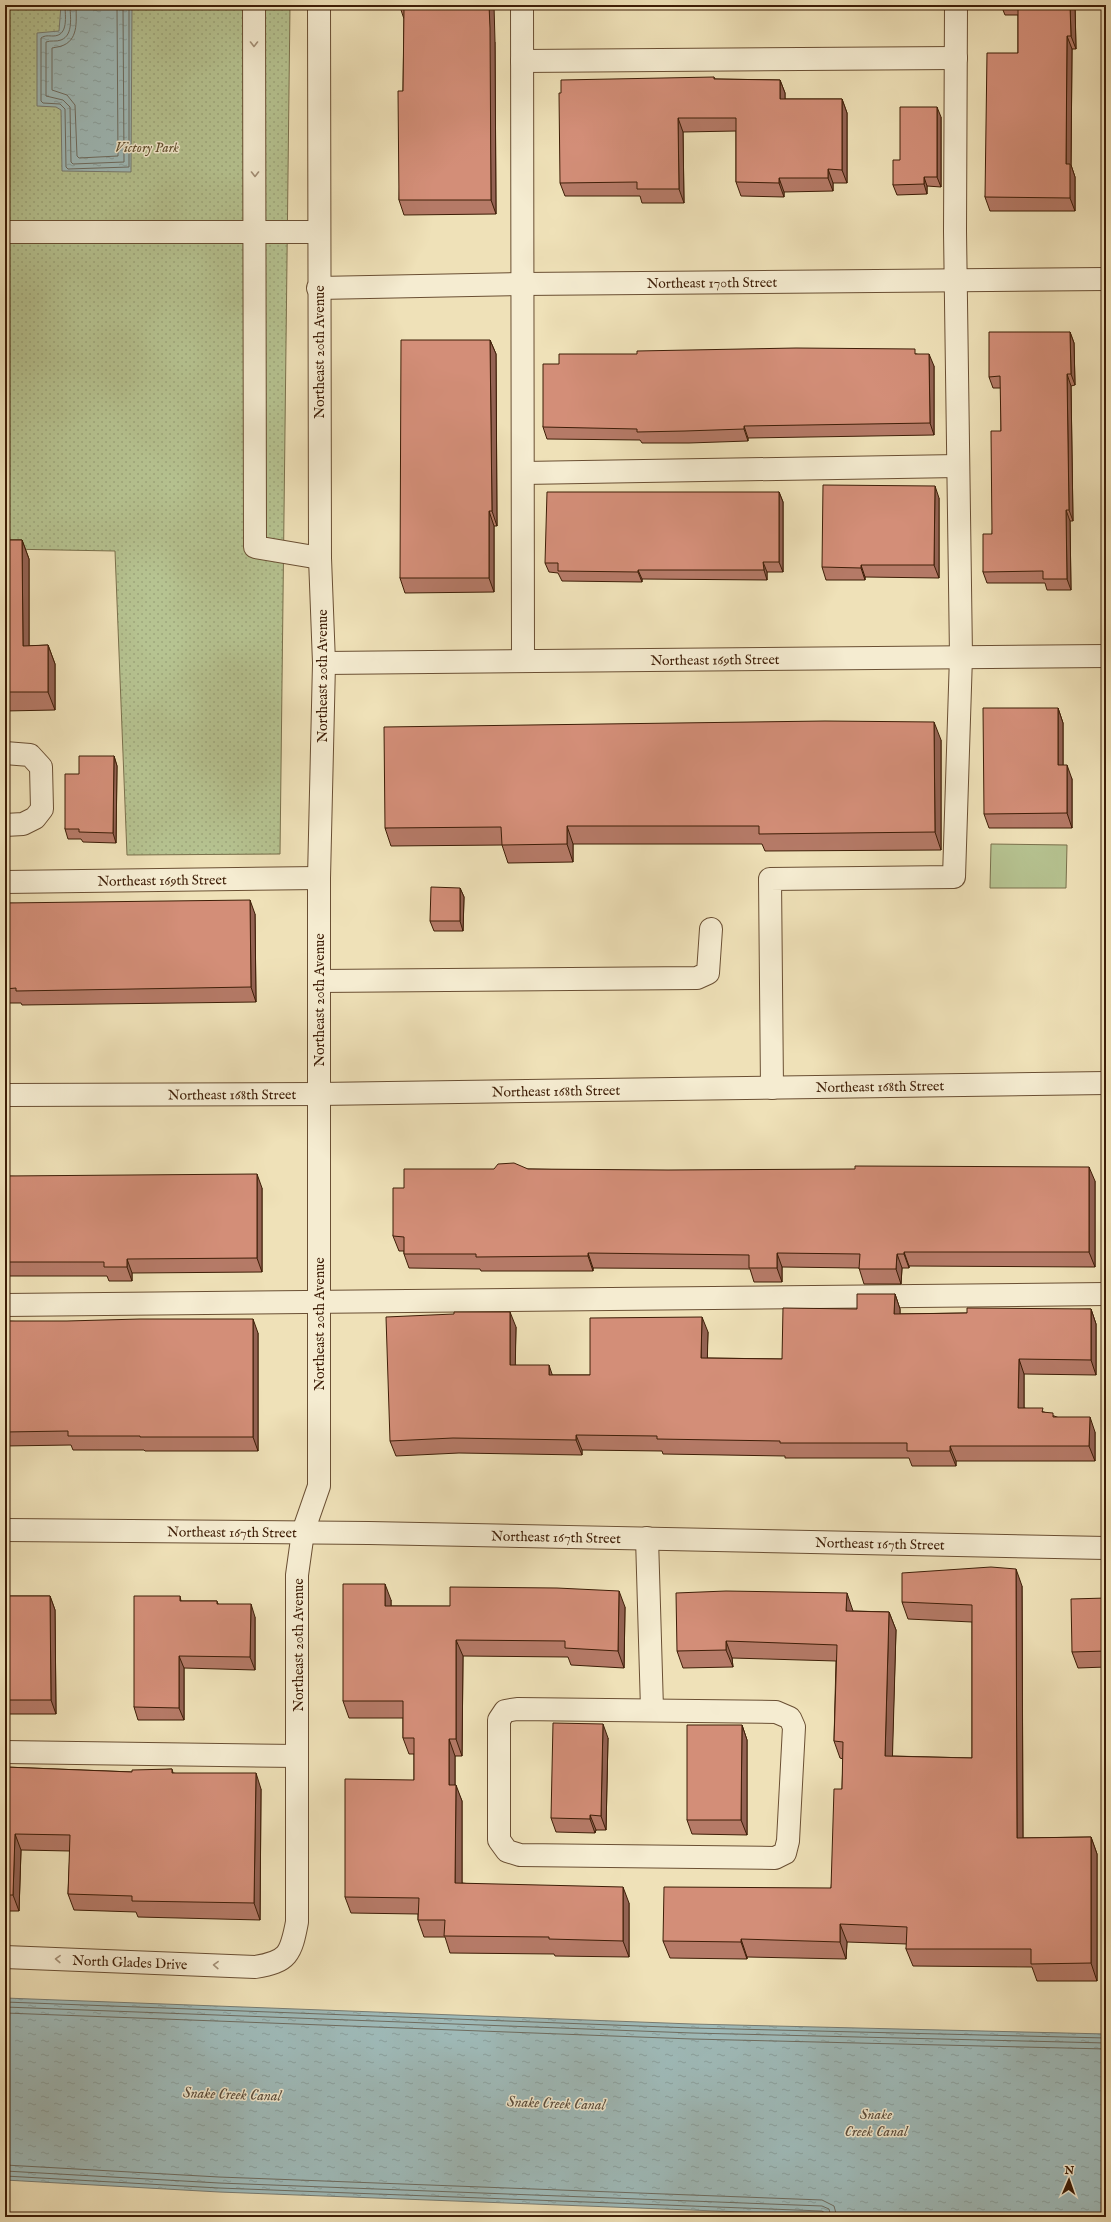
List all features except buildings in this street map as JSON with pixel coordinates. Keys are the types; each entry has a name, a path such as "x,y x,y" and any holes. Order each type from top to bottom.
{"street":[{"path":"254,5 256,232 255,547 320,558"},
{"name":"Northeast 20th Avenue","path":"255,1967 274,1964 287,1955 294,1941 298,1922 297,1575 303,1532 319,1486 319,878 324,663 320,558 318,288 319,5"},
{"path":"522,5 523,661"},
{"path":"772,1088 770,879 954,877 960,656 956,279 956,5"},
{"path":"522,61 956,58"},
{"path":"5,232 319,232"},
{"name":"Northeast 170th Street","path":"318,288 956,279 1106,279"},
{"path":"522,473 958,466"},
{"name":"Northeast 169th Street","path":"324,663 960,656 1106,656"},
{"path":"5,752 30,755 41,767 42,809 35,818 23,824 5,825"},
{"name":"Northeast 169th Street","path":"5,882 319,878"},
{"path":"319,982 697,978 708,973 710,928"},
{"name":"Northeast 168th Street","path":"5,1095 318,1094 1106,1083"},
{"path":"5,1305 1106,1294"},
{"name":"Northeast 167th Street","path":"5,1530 303,1532 1106,1548"},
{"path":"647,1538 652,1709"},
{"path":"517,1709 652,1709 776,1712 790,1718 794,1727 788,1841 785,1853 775,1858 520,1855 507,1851 499,1840 499,1720 505,1711 517,1709"},
{"path":"5,1752 298,1756"},
{"name":"North Glades Drive","path":"5,1957 255,1967"}],"green space":[{"name":"Victory Park","path":"5,5 290,5 280,854 127,855 115,551 5,549"},
{"path":"991,844 1067,845 1066,888 990,888"}],"water":[{"path":"61,5 132,5 131,172 62,171 61,110 56,107 37,106 37,33 59,31"},
{"name":"Snake Creek Canal","path":"5,1998 692,2024 1106,2034 1106,2217 873,2217 219,2192 5,2180"}]}
